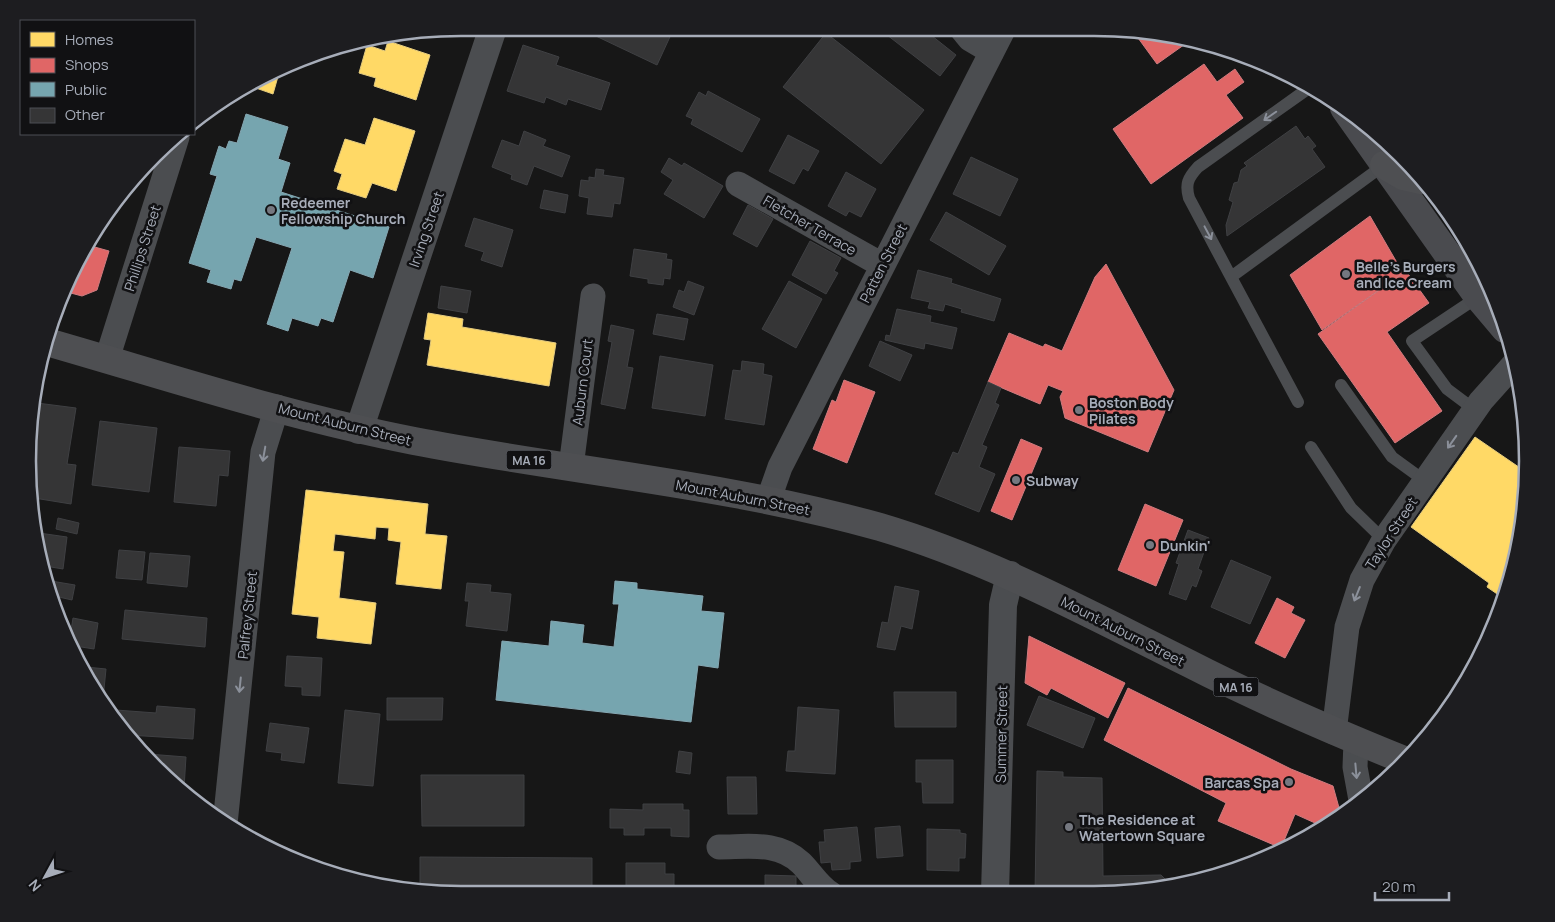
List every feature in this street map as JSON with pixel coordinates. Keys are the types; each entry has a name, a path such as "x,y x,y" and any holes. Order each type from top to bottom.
{"main road":[{"path":"1359,129 1478,297 1492,314"},
{"path":"1384,165 1402,176 1410,178"},
{"name":"Mount Auburn Street","path":"53,344 359,430 441,446 768,501 880,528 942,548 1010,575 1230,684 1345,737 1397,757"}],"street":[{"name":"Irving Street","path":"359,430 491,36"},
{"path":"968,36 992,52"},
{"name":"Patten Street","path":"768,501 780,467 1000,36"},
{"name":"Phillips Street","path":"107,359 173,150"},
{"name":"Fletcher Terrace","path":"738,184 882,265"},
{"name":"Auburn Court","path":"571,467 592,296"},
{"name":"Taylor Street","path":"1360,792 1355,766 1345,737 1350,614 1357,591 1384,540 1474,410 1509,369"},
{"name":"Palfrey Street","path":"227,815 263,456 277,407"},
{"name":"Summer Street","path":"995,886 1003,605 1010,575"},
{"path":"719,847 769,847 787,852 803,865 821,886"}],"lane":[{"path":"1298,402 1189,198 1186,188 1189,178 1198,167 1304,92"},
{"path":"1231,277 1384,165"},
{"path":"1474,410 1447,389 1412,341 1478,297"},
{"path":"1341,385 1392,457 1425,482"},
{"path":"1311,447 1351,508 1384,540"}],"building: Homes":[{"path":"391,42 430,55 416,100 374,86 376,78 359,73 366,47 370,46 385,51 388,43"},
{"path":"278,78 273,94 257,89"},
{"path":"374,118 415,131 396,191 372,183 366,198 337,189 342,174 334,171 345,139 365,145"},
{"path":"428,313 463,319 462,327 556,343 549,386 427,365 431,340 424,339"},
{"path":"1475,437 1519,467 1511,544 1497,594 1487,587 1489,583 1411,527"},
{"path":"306,490 428,504 425,534 447,536 441,589 396,584 401,542 388,540 389,528 376,527 375,539 335,534 333,551 344,552 339,598 376,603 371,644 317,638 319,617 292,614"}],"building: Shops":[{"path":"1139,39 1183,46 1157,64"},
{"path":"1204,64 1217,82 1235,69 1244,82 1226,95 1243,118 1151,184 1113,129"},
{"name":"Belle's Burgers and Ice Cream","path":"1370,216 1403,273 1322,330 1290,275"},
{"path":"94,247 109,251 97,290 82,296 71,293 93,249"},
{"path":"1106,264 1174,390 1148,452 1065,418 1060,397 1063,391 1048,385 1040,404 988,382 1009,333 1043,347 1045,344 1062,351 1095,277"},
{"path":"1406,271 1429,303 1387,332 1442,411 1395,443 1318,334"},
{"path":"844,380 875,392 847,463 813,449 832,400 836,402"},
{"name":"Subway","path":"1021,439 1042,448 1012,520 991,511"},
{"name":"Dunkin'","path":"1145,504 1183,520 1156,586 1118,570"},
{"path":"1277,598 1294,607 1291,613 1305,620 1285,658 1255,643"},
{"path":"1029,636 1125,683 1108,718 1051,688 1047,695 1025,683"},
{"path":"1128,688 1291,769 1333,786 1339,808 1315,823 1295,814 1284,841 1275,845 1218,821 1226,803 1104,740"}],"building: Public":[{"name":"Redeemer Fellowship Church","path":"246,114 288,127 278,159 290,163 281,192 389,227 373,278 350,270 333,322 321,318 318,326 292,318 288,331 267,324 292,248 256,237 241,281 234,279 231,289 207,282 211,270 189,263 217,176 210,174 219,146 226,149 229,141 237,143"},
{"path":"615,581 637,583 637,589 703,596 701,611 724,613 718,668 698,665 691,722 496,700 502,641 549,646 551,621 584,625 582,643 614,647 619,604 613,604"}],"building: Other":[{"path":"596,36 670,36 657,65"},
{"path":"824,36 830,36 924,110 881,164 783,87"},
{"path":"888,36 932,36 956,55 940,76"},
{"path":"523,45 559,57 556,65 610,83 601,110 568,99 566,105 546,97 544,103 507,91"},
{"path":"708,91 760,119 742,152 691,124 693,119 686,116 699,92 706,96"},
{"path":"1296,126 1305,139 1308,136 1316,146 1312,149 1325,167 1227,236 1226,225 1233,202 1229,200 1234,183 1238,182 1241,170 1247,166 1244,163"},
{"path":"524,131 546,140 543,146 570,156 562,177 534,166 527,185 511,179 512,175 492,167 502,140 519,146"},
{"path":"788,135 819,151 808,171 803,168 794,184 769,171"},
{"path":"971,157 1018,179 1000,216 953,194"},
{"path":"669,158 682,166 684,163 723,186 704,218 664,194 673,180 661,172"},
{"path":"596,169 604,170 603,175 624,178 620,204 614,203 612,217 587,214 589,198 579,196 581,180 589,181 589,177 595,178"},
{"path":"846,172 876,189 861,217 849,211 846,216 828,206"},
{"path":"544,190 568,195 565,213 540,208"},
{"path":"748,205 773,219 757,247 733,234"},
{"path":"946,212 1006,246 989,275 930,240"},
{"path":"474,218 513,230 502,267 481,260 484,252 465,246"},
{"path":"810,241 841,258 834,271 838,273 826,294 792,275"},
{"path":"634,249 667,254 666,259 672,260 670,279 664,278 663,285 648,283 648,279 630,276"},
{"path":"918,270 952,279 951,283 1001,299 994,321 961,312 962,309 945,304 943,311 928,308 930,302 911,298"},
{"path":"688,281 704,287 694,315 673,307 679,290 684,292"},
{"path":"789,281 822,299 796,348 762,329"},
{"path":"441,286 471,291 467,313 438,308"},
{"path":"897,309 931,316 930,322 957,328 952,349 925,343 924,349 885,340 886,335 890,336"},
{"path":"657,314 688,319 684,340 653,334"},
{"path":"611,325 634,330 627,367 633,368 625,409 601,404 612,342 608,341"},
{"path":"880,341 912,355 900,381 869,366"},
{"path":"660,356 713,365 705,416 652,408"},
{"path":"742,361 764,364 763,374 772,376 764,425 725,419 733,370 741,371"},
{"path":"988,382 1001,388 995,403 999,405 982,445 987,447 979,467 995,474 979,512 935,494 953,452 958,454"},
{"path":"40,403 76,408 67,464 76,465 71,504 38,499 36,461"},
{"path":"100,421 157,428 149,492 92,485"},
{"path":"179,447 230,451 228,476 219,475 216,506 174,502"},
{"path":"58,518 79,523 77,534 56,529"},
{"path":"1188,530 1209,538 1198,569 1202,571 1196,587 1192,585 1186,600 1169,594 1179,564 1176,563"},
{"path":"42,534 67,537 63,569 50,567"},
{"path":"119,550 145,552 142,580 116,578"},
{"path":"150,553 190,556 187,587 147,583"},
{"path":"1231,560 1271,577 1250,624 1211,607"},
{"path":"54,582 75,585 72,600 59,597"},
{"path":"467,583 491,585 490,592 511,594 507,631 466,626 469,601 465,601"},
{"path":"895,586 919,591 912,629 901,626 895,650 877,647 882,622 888,623"},
{"path":"125,610 207,618 205,647 122,639"},
{"path":"73,618 98,623 94,649 79,647 71,629"},
{"path":"287,656 322,658 320,696 302,695 302,687 285,686"},
{"path":"90,667 106,669 104,690"},
{"path":"894,692 956,692 956,727 895,727"},
{"path":"1039,696 1095,718 1083,748 1027,725"},
{"path":"387,698 443,698 442,720 387,720"},
{"path":"157,706 195,709 193,739 137,736 117,710 156,713"},
{"path":"798,707 839,710 835,774 786,771 788,751 795,751"},
{"path":"345,710 380,714 373,786 338,783"},
{"path":"270,723 309,728 304,763 281,760 282,753 266,751"},
{"path":"679,751 692,753 690,774 676,772"},
{"path":"155,755 186,757 184,783"},
{"path":"916,760 953,760 953,803 923,803 922,782 916,782"},
{"name":"The Residence at Watertown Square","path":"1037,771 1063,772 1063,777 1102,778 1103,876 1161,875 1166,880 1122,885 1035,886"},
{"path":"421,775 524,775 524,826 422,826"},
{"path":"727,777 756,777 757,814 728,814"},
{"path":"643,804 683,804 683,810 689,810 689,837 671,836 671,828 644,828 644,835 624,835 624,828 610,828 610,809 643,810"},
{"path":"900,826 903,856 877,858 875,828"},
{"path":"857,827 861,861 850,862 850,869 832,870 831,862 821,863 819,842 825,842 824,830"},
{"path":"927,829 960,830 960,833 966,834 965,858 959,858 959,871 927,870"},
{"path":"420,857 592,858 592,886 461,886 420,884"},
{"path":"626,863 665,863 665,874 674,874 674,886 626,886"},
{"path":"765,875 796,876 796,886 765,886"}],"place":[{"name":"Redeemer Fellowship Church","path":"271,210"},
{"name":"Belle's Burgers and Ice Cream","path":"1346,274"},
{"name":"Boston Body Pilates","path":"1079,410"},
{"name":"Subway","path":"1016,480"},
{"name":"Dunkin'","path":"1150,545"},
{"name":"Barcas Spa","path":"1289,782"},
{"name":"The Residence at Watertown Square","path":"1069,827"}]}
